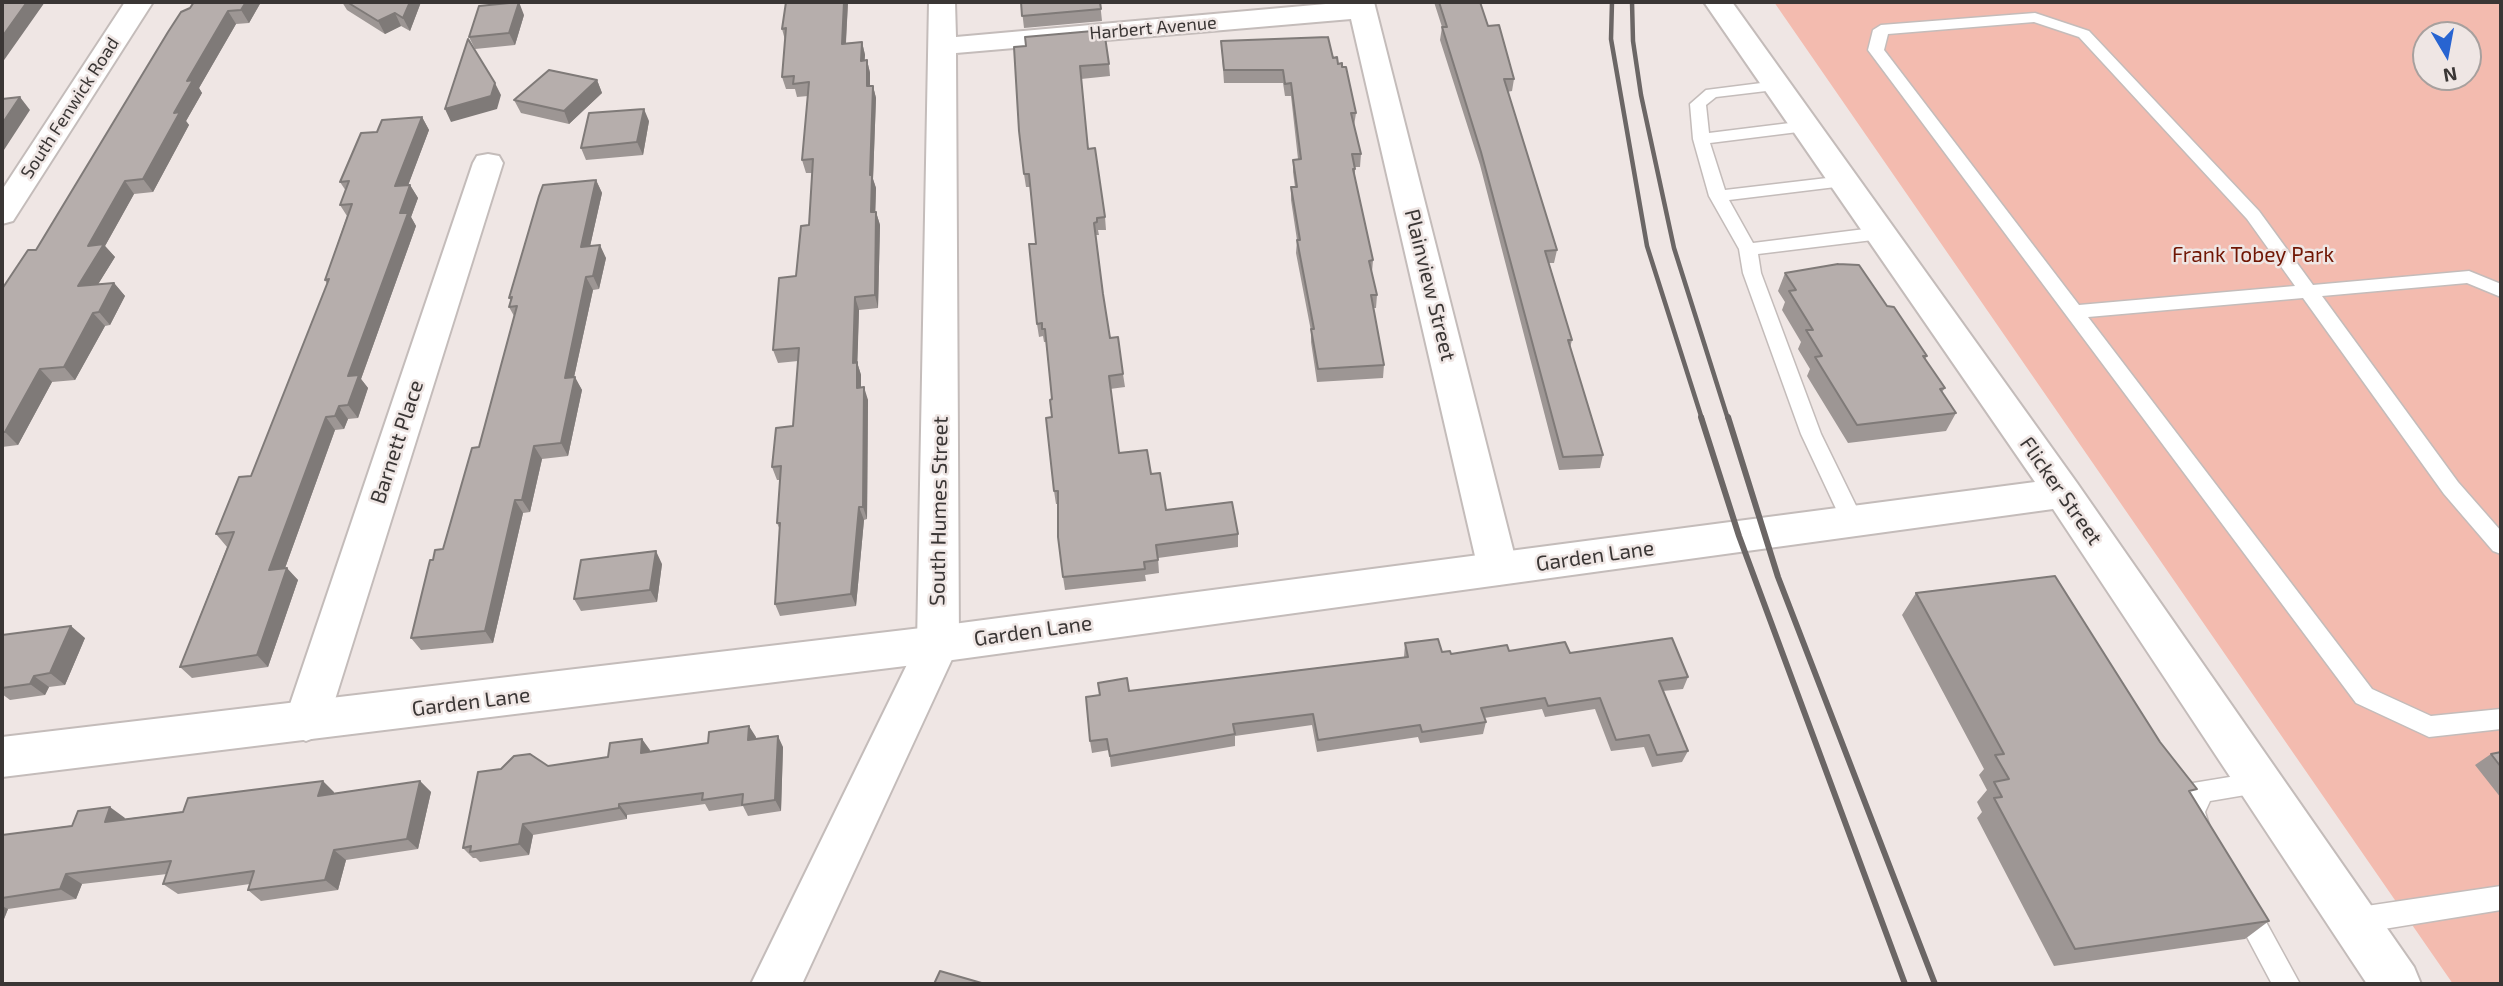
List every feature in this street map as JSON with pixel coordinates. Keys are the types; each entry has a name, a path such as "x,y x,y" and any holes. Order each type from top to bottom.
{"street":[{"name":"South Fenwick Road","path":"2,214 139,2"},
{"name":"South Humes Street","path":"776,984 938,644 944,46 942,2"},
{"name":"Flicker Street","path":"1718,2 2063,493 2396,984"},
{"name":"Harbert Avenue","path":"944,46 1362,6"},
{"name":"Plainview Street","path":"1362,6 1498,569"},
{"name":"Barnett Place","path":"306,722 488,163"},
{"name":"Garden Lane","path":"2,757 938,644 2063,493"}],"lane":[{"path":"2501,545 2451,488 2253,215 2084,34 2035,17 1881,30 1876,50 2364,696 2429,727 2501,719"},
{"path":"1777,86 1712,93 1698,104 1701,139 1718,196 1748,249 1752,273 1811,434 1853,522"},
{"path":"1701,139 1806,126"},
{"path":"1718,196 1844,181"},
{"path":"1748,249 1881,233"},
{"path":"2074,312 2469,277 2501,291"},
{"path":"2208,845 2196,826 2192,812 2202,791 2260,783"},
{"path":"2234,888 2287,984"},
{"path":"2353,921 2501,898"}],"green space":[{"name":"Frank Tobey Park","path":"1774,2 2501,2 2501,984 2453,984"}],"building":[{"path":"2,2 27,2 2,37"},
{"path":"194,2 246,2 241,10 228,11 187,81 193,80 174,113 180,112 143,179 125,181 88,246 104,244 78,286 114,283 99,312 93,313 64,367 40,369 5,432 2,432 2,289 28,250 36,250 168,32 181,12 190,8"},
{"path":"347,2 410,2 403,18 395,13 378,21"},
{"path":"519,2 509,33 469,37 479,6"},
{"path":"786,2 844,2 842,44 862,42 861,61 867,60 867,86 873,86 870,175 871,212 876,212 875,295 855,297 853,363 857,362 857,388 864,387 863,507 859,507 851,594 775,604 781,466 772,467 776,428 793,426 799,348 773,350 779,278 796,276 801,226 809,225 813,159 802,160 809,82 793,84 794,76 782,77 786,28 782,29"},
{"path":"1021,2 1100,2 1101,9 1022,16"},
{"path":"1439,2 1480,2 1488,26 1499,25 1514,79 1504,79 1557,250 1545,251 1572,340 1568,340 1603,455 1563,457 1481,152 1442,27 1447,27"},
{"path":"1104,30 1109,64 1080,66 1088,149 1095,148 1105,217 1097,218 1094,223 1103,294 1110,338 1118,337 1123,374 1109,376 1119,453 1147,450 1151,474 1160,473 1166,510 1232,502 1238,534 1156,545 1158,560 1144,562 1145,569 1063,577 1058,537 1058,491 1054,491 1046,418 1052,417 1052,399 1045,329 1042,329 1042,323 1037,324 1029,244 1036,244 1029,174 1024,174 1019,131 1014,47 1026,46 1025,37"},
{"path":"1328,37 1333,58 1337,57 1338,64 1342,63 1342,67 1346,67 1356,113 1351,113 1361,154 1352,154 1353,169 1373,260 1369,261 1377,295 1371,295 1384,365 1318,369 1291,187 1297,187 1293,160 1301,159 1291,83 1285,84 1283,70 1224,70 1221,41"},
{"path":"468,39 495,83 491,96 445,109"},
{"path":"549,70 597,80 564,111 514,100"},
{"path":"20,97 2,124 2,99"},
{"path":"644,109 637,142 581,148 589,113"},
{"path":"422,117 395,186 410,185 400,213 408,213 348,376 359,375 348,405 339,406 335,416 326,417 269,570 287,568 257,655 180,667 234,532 216,534 239,477 251,476 329,279 325,280 352,204 340,205 349,181 340,182 361,133 377,132 382,120"},
{"path":"596,180 581,247 600,245 593,276 586,277 565,378 575,377 561,443 534,446 522,500 515,500 485,631 411,638 430,560 433,560 435,550 443,549 472,448 479,447 517,306 509,307 512,297 509,298 543,185"},
{"path":"1838,264 1859,265 1887,306 1894,307 1927,356 1923,356 1945,388 1940,389 1956,413 1857,425 1815,357 1822,356 1806,330 1813,330 1789,291 1796,290 1785,273"},
{"path":"656,551 650,590 574,599 581,560"},
{"path":"2055,576 2160,742 2197,789 2189,791 2269,921 2075,949 1994,798 2002,797 1994,782 2009,779 1995,755 2004,754 1916,593"},
{"path":"71,626 50,673 34,676 30,684 2,688 2,635"},
{"path":"1672,638 1688,677 1659,681 1688,751 1657,755 1649,735 1616,740 1600,698 1548,706 1545,698 1481,708 1486,722 1422,732 1420,725 1318,740 1313,714 1233,724 1235,734 1110,756 1107,739 1090,741 1086,697 1100,695 1098,683 1127,678 1129,691 1408,657 1405,643 1438,639 1442,652 1450,651 1451,654 1507,645 1509,651 1565,642 1570,653"},
{"path":"749,726 748,740 778,736 775,800 742,805 743,794 702,800 703,793 619,804 619,808 523,824 519,844 470,852 471,846 463,848 478,772 501,769 514,756 530,754 548,766 608,757 610,743 642,739 641,753 708,743 709,732"},
{"path":"2501,752 2501,767 2491,754"},
{"path":"323,781 318,796 420,781 407,839 334,850 325,880 248,890 254,871 163,884 171,861 66,874 60,889 2,898 2,835 72,826 78,811 110,807 105,822 183,812 188,798"},
{"path":"940,971 985,984 934,984"}],"railway":[{"path":"1612,2 1611,39 1647,246 1702,419"},
{"path":"1632,2 1633,41 1641,95 1674,248 1728,419"},
{"path":"1701,417 1739,536 1905,984"},
{"path":"1728,417 1778,577 1935,984"}]}
